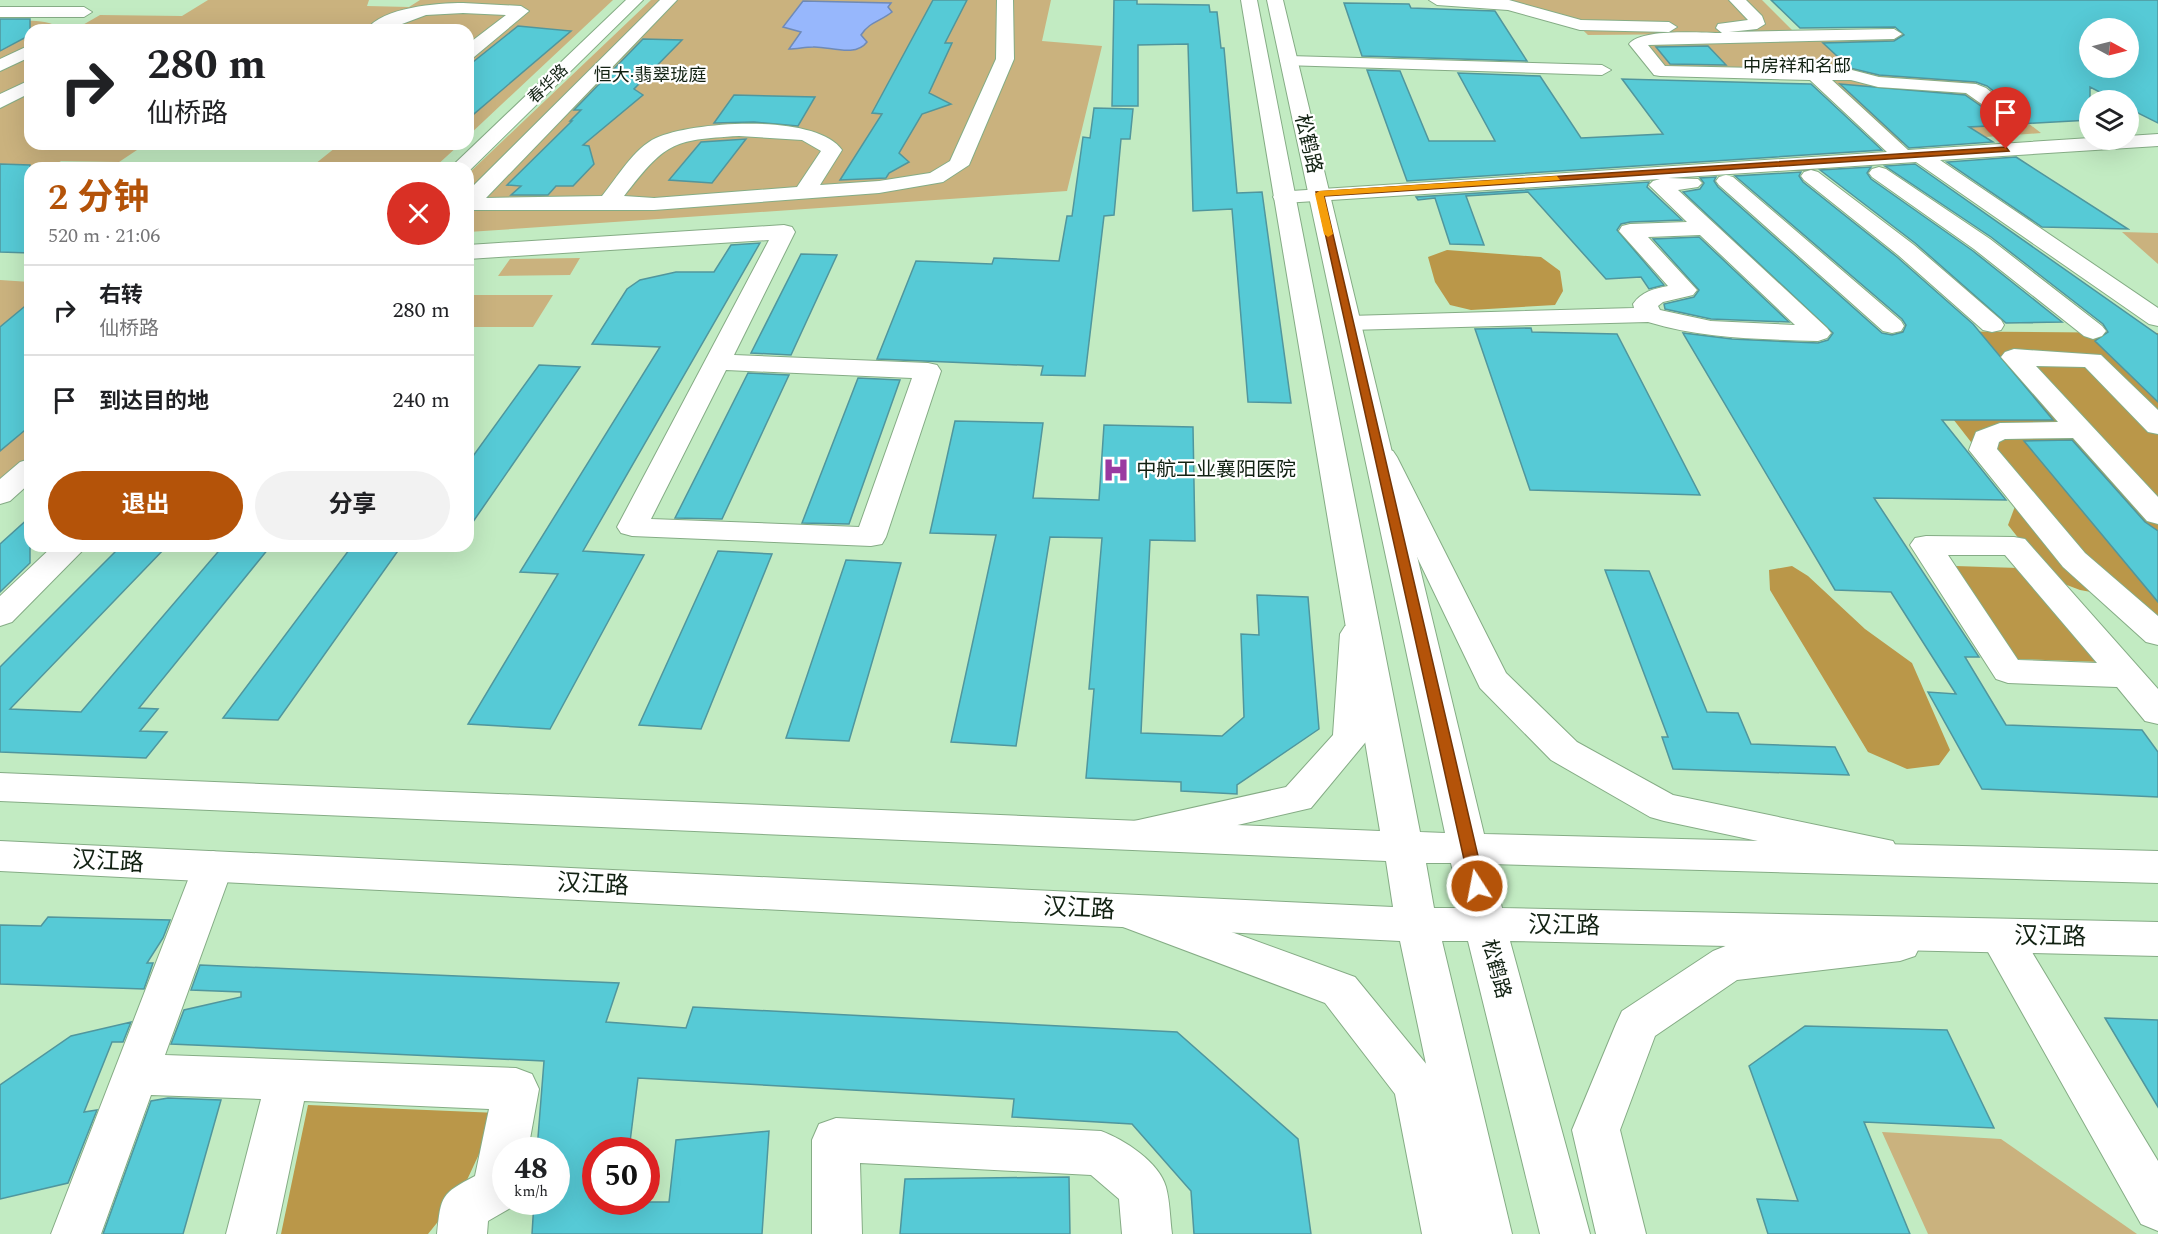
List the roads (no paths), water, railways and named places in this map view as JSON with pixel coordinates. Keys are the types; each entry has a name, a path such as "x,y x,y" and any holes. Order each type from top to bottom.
{"main road":[{"name":"春华路","path":"466,162 635,0"},
{"path":"669,0 474,197 480,205 608,202 654,204 916,183 936,178 959,165 1005,59 1005,0"},
{"name":"松鹤路","path":"1249,0 1417,925 1480,1219"},
{"name":"松鹤路","path":"1275,0 1485,924 1565,1234"},
{"path":"1437,0 1509,5 1580,25 1739,28 1756,24 1756,19 1737,0"},
{"path":"382,24 392,17 412,10 504,5 521,11 474,48"},
{"path":"0,12 84,12"},
{"path":"0,21 55,24"},
{"path":"1894,34 1658,39 1642,41 1638,44 1660,71 1818,67 1878,82 1969,88 1979,92 2014,118"},
{"path":"1726,47 1802,53"},
{"path":"0,66 24,53"},
{"path":"1289,61 1602,70"},
{"path":"1818,67 1916,160 2158,319"},
{"path":"0,102 24,88"},
{"path":"608,202 659,144 679,136 714,131 799,134 819,139 832,150 804,193"},
{"path":"1284,196 1916,160 2158,140"},
{"path":"1349,323 1649,315 1670,321 1731,330 1818,333 1660,185 1879,172 1916,160"},
{"path":"1879,172 1982,244 2093,331"},
{"path":"1811,176 1906,250 1992,325"},
{"path":"1726,181 1892,326"},
{"path":"1649,315 1645,304 1654,296 1685,290 1630,231 1706,228"},
{"path":"474,252 784,232 632,526 871,537 928,371 717,362"},
{"path":"2158,426 2092,360 2014,357 2158,515"},
{"path":"2081,430 2000,431 1986,438 1983,450 2074,560 2158,634"},
{"path":"1376,444 1492,680 1564,752 1664,807 1922,861"},
{"path":"0,495 24,473"},
{"path":"2127,676 2008,670 1926,545 2014,546 2127,676 2158,712"},
{"path":"0,615 65,552"},
{"path":"1130,835 1298,798 1351,738 1359,599"},
{"path":"0,787 1404,847 2158,867"},
{"name":"汉江路","path":"0,856 1417,925 1485,924 2158,939"},
{"path":"76,1234 213,867"},
{"path":"1128,911 1340,990 1416,1086 1448,1234"},
{"path":"1621,1234 1596,1130 1638,1024 1728,963 1989,935 2158,1207"},
{"path":"135,1074 516,1089 497,1190 464,1208 462,1234"},
{"path":"251,1234 282,1104"},
{"path":"837,1234 836,1140 1101,1153 1142,1188 1147,1234"},
{"path":"1553,1188 1581,1234"}],"water":[{"path":"803,1 891,3 888,7 892,12 871,24 864,31 861,35 867,42 862,47 849,50 819,47 789,49 801,32 783,27"}],"place":[{"name":"中航工业襄阳医院","path":"1116,470"}],"district":[{"name":"中房祥和名邸","path":"1797,66"},
{"name":"恒大·翡翠珑庭","path":"650,75"}]}
